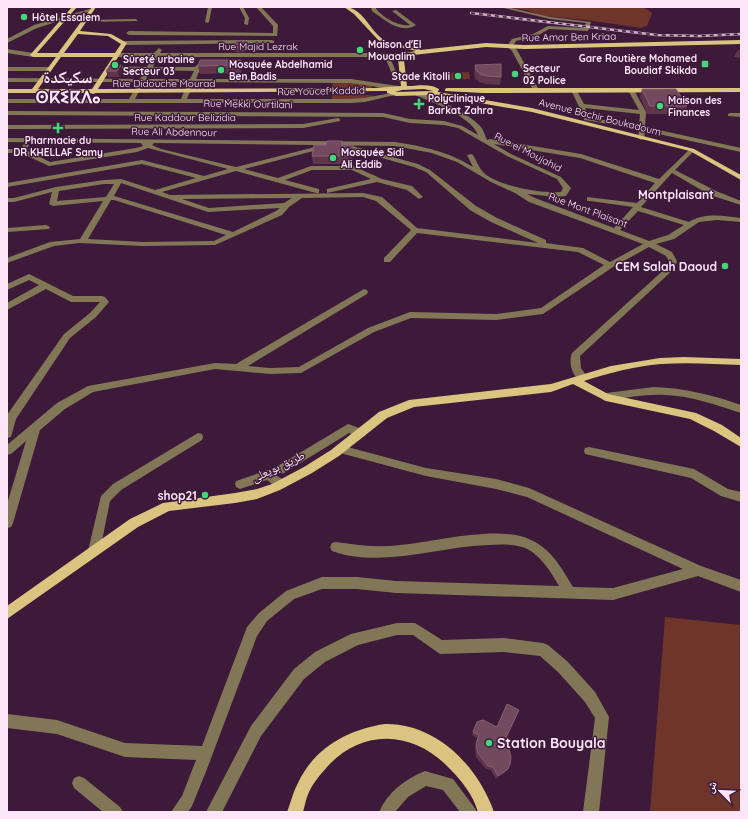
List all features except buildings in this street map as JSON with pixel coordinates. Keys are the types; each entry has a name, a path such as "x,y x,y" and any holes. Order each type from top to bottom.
{"main road":[{"path":"33,55 75,7"},
{"path":"346,7 356,13 378,38 389,43 424,51"},
{"path":"33,92 93,9"},
{"path":"76,32 109,35 124,43 93,92"},
{"name":"Rue Amar Ben Kriaa","path":"514,47 741,41"},
{"name":"Rue Amar Ben Kriaa","path":"514,47 741,41"},
{"path":"389,43 394,47 398,90"},
{"path":"400,55 448,48 486,45 514,47"},
{"path":"398,90 401,59 424,51"},
{"path":"33,55 117,55"},
{"path":"398,90 741,91"},
{"path":"398,90 417,94 433,90 448,94 741,91"},
{"name":"Rue Didouche Mourad","path":"7,91 374,92 398,90"},
{"name":"Rue Didouche Mourad","path":"33,92 93,92"},
{"name":"Avenue Bachir Boukadoum","path":"448,94 586,121 641,138 692,150 741,178"},
{"name":"طريق بويعلى","path":"7,613 134,523 167,506 257,494 281,484 308,470 340,449 384,415 413,403 551,388 611,369 660,361 684,360 741,362"},
{"path":"579,380 606,397 692,416 718,428 741,443"},
{"path":"295,812 304,786 320,764 340,745 371,733 400,732 428,741 450,757 468,777 484,803 486,812"}],"street":[{"path":"100,7 144,7"},
{"path":"144,7 128,33 275,34 276,26 258,7"},
{"path":"207,22 210,7"},
{"path":"241,7 247,18 246,24"},
{"path":"373,7 374,10 397,26 407,27 414,25 394,11"},
{"path":"501,7 550,18 589,22 587,27 581,31 548,27 536,35 514,40 514,47 536,90"},
{"path":"7,41 19,32 93,9"},
{"path":"84,21 136,20"},
{"path":"124,43 272,42"},
{"path":"113,134 163,43"},
{"path":"232,55 236,43"},
{"path":"7,51 33,55"},
{"path":"198,67 166,140 242,142 269,54"},
{"path":"7,56 33,55"},
{"name":"Rue Majid Lezrak","path":"117,55 400,55"},
{"path":"221,65 310,81 366,82 398,79 387,55"},
{"path":"108,68 149,69 214,65"},
{"path":"7,69 50,68"},
{"path":"7,80 192,81 263,73"},
{"path":"304,114 310,81"},
{"path":"328,101 329,81"},
{"path":"366,82 398,90"},
{"name":"Rue Youcef Kaddid","path":"7,101 365,100 398,90"},
{"path":"7,126 33,92"},
{"path":"22,151 50,113 63,92"},
{"path":"575,92 582,106 586,121 642,128 741,150"},
{"path":"632,92 643,112 641,138"},
{"name":"Rue el Moujahid","path":"417,94 445,106 479,128 484,140 524,162 559,178 567,188 563,194 554,195 518,191"},
{"path":"445,106 448,94"},
{"path":"582,106 643,112"},
{"name":"Rue Mekki Ourtilani","path":"7,113 383,115 410,121 451,124 468,130 484,140"},
{"path":"730,115 741,115"},
{"name":"Rue Kaddour Belizidia","path":"7,126 40,126 113,134 172,127 245,131 303,126 361,116"},
{"name":"Rue Ali Abdennour","path":"7,140 30,140 113,134 148,143 207,142 340,145"},
{"path":"484,140 581,156 660,182"},
{"path":"7,151 22,151 49,164 138,150 148,143 325,194 377,180"},
{"path":"156,192 330,144"},
{"name":"Rue Mont Plaisant","path":"340,145 395,144 434,151 459,161 518,191 532,200 616,230 669,254 673,261 671,268 575,356 579,380"},
{"path":"340,145 416,165 428,171 473,208 494,220 552,247"},
{"path":"616,230 671,170 692,150"},
{"path":"470,155 482,174"},
{"path":"7,185 142,162 204,178"},
{"path":"277,181 311,168 353,168 377,180 382,191 379,199 414,230 580,250 610,265"},
{"path":"671,170 713,193 741,203"},
{"path":"83,241 119,181"},
{"path":"7,200 14,200 56,189 119,181 208,210 286,205"},
{"path":"169,197 325,194 363,195 409,188 419,197"},
{"path":"56,189 53,204 114,198 232,234"},
{"path":"7,261 53,244 83,241 143,244 215,243 279,213 286,205 301,195"},
{"path":"590,199 637,207 689,224"},
{"path":"7,451 61,406 91,389 216,366 270,371 301,370 371,330 410,315 496,317 543,311 610,265 649,244 671,237 697,220 717,218 741,220"},
{"path":"7,230 46,227"},
{"path":"387,260 414,230"},
{"path":"7,287 29,277 71,299 102,299 105,302 93,316 67,336 11,418 7,434"},
{"path":"7,307 46,285"},
{"path":"237,368 364,292"},
{"path":"606,397 655,391 686,394 718,401 741,409"},
{"path":"7,523 35,428"},
{"path":"280,470 348,428 361,433"},
{"path":"94,551 105,499 117,487 198,437"},
{"path":"340,449 426,472 496,484 529,493 698,570 741,586"},
{"path":"589,451 694,474 725,493 741,497"},
{"path":"240,484 268,475 281,484"},
{"path":"336,547 378,552 400,551 461,541 491,538 525,542 548,558 557,569 569,592"},
{"path":"179,812 187,801 252,632 263,617 290,595 322,583 357,583 396,586 613,594 698,570"},
{"path":"214,812 256,731 299,674 320,657 356,639 397,629 415,629 440,647 504,645 543,650 563,667 590,697 602,717 591,812"},
{"path":"7,721 57,728 125,750 206,753"},
{"path":"387,812 391,803 406,788 425,778 448,784 469,812"},
{"path":"79,783 115,812"}],"shaded area":[{"path":"503,7 643,7 652,13 647,26 641,28 586,20 543,16 526,10"},
{"name":"Stade Kitolli","path":"469,72 470,79 447,80 446,73"},
{"path":"333,81 372,85 372,88 332,89"},
{"path":"332,95 370,95 374,98 365,100 332,100"},
{"path":"665,617 741,625 741,812 650,812"}],"railway":[{"path":"471,13 657,35 699,36 741,34"}],"place":[{"name":"Hôtel Essalem","path":"24,17"},
{"name":"Maison d'El Mouaalim","path":"360,50"},
{"name":"Gare Routière Mohamed Boudiaf Skikda","path":"705,64"},
{"name":"Sûreté urbaine Secteur 03","path":"115,65"},
{"name":"Mosquée Abdelhamid Ben Badis","path":"221,70"},
{"name":"Secteur 02 Police","path":"515,74"},
{"name":"Stade Kitolli","path":"458,76"},
{"name":"Polyclinique Barkat Zahra","path":"419,104"},
{"name":"Maison des Finances","path":"660,106"},
{"name":"Pharmacie du DR KHELLAF Samy","path":"58,128"},
{"name":"Mosquée Sidi Ali Eddib","path":"333,158"},
{"name":"CEM Salah Daoud","path":"725,266"},
{"name":"shop21","path":"205,495"},
{"name":"Station Bouyala","path":"489,743"}],"district":[{"name":"سكيكدة ⵙⴽⵉⴽⴷⴰ","path":"68,86"},
{"name":"Montplaisant","path":"676,194"}]}
